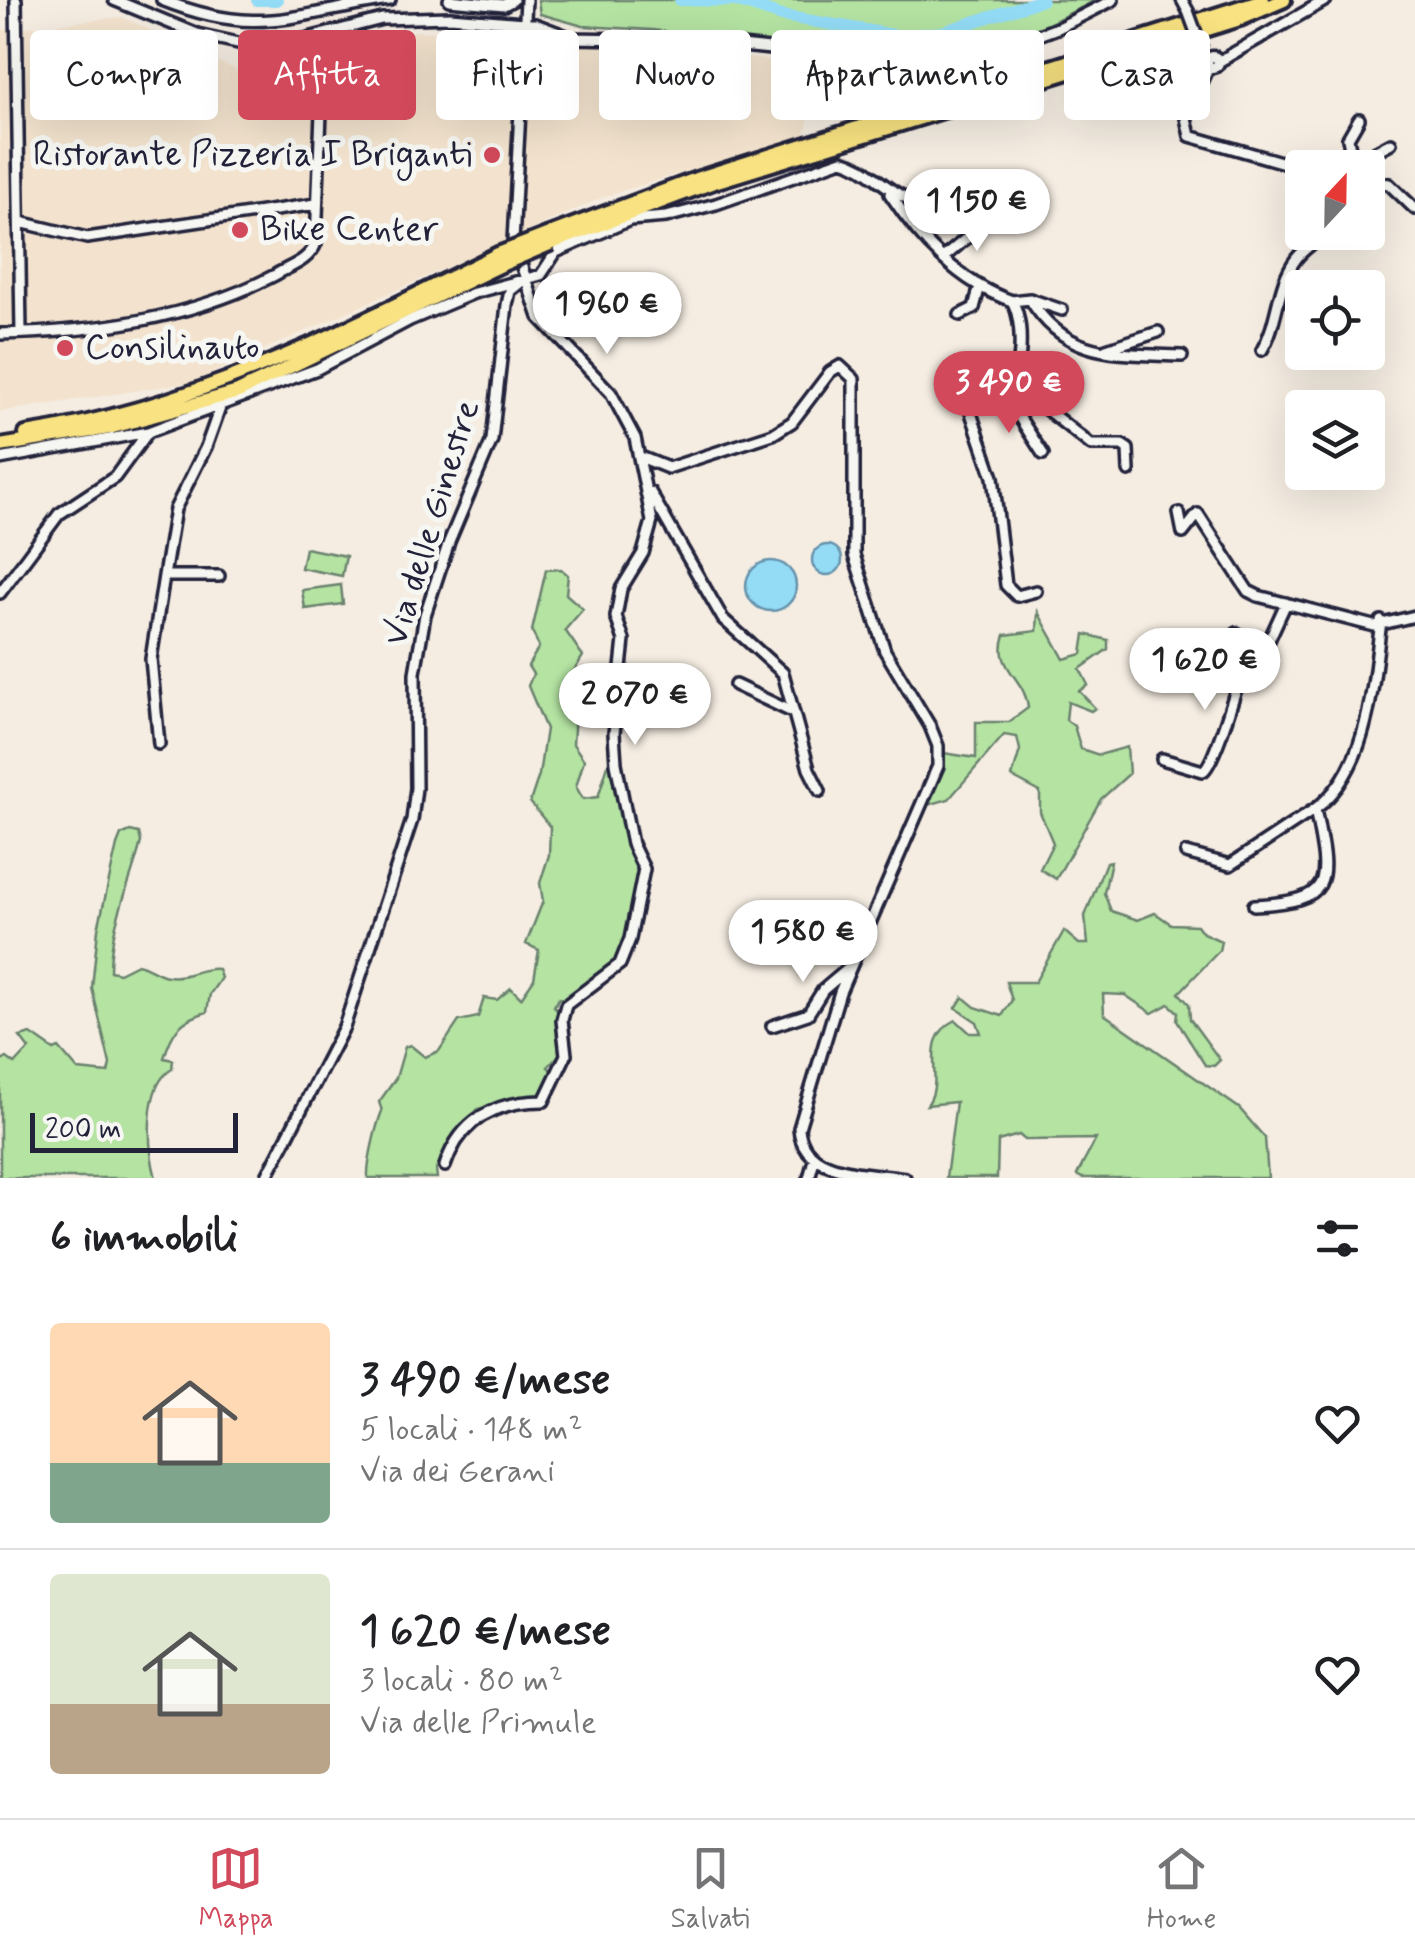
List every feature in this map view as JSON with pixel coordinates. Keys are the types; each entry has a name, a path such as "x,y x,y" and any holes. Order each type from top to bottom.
{"highway":[{"path":"0,438 100,420 197,392 294,354 500,259 730,168 1263,0"},
{"path":"550,239 714,182 1240,20 1284,0"},
{"path":"0,446 109,428 238,392 500,259"}],"street":[{"path":"16,0 21,333"},
{"path":"114,0 185,30 238,44"},
{"path":"162,0 242,22 322,16 347,6 390,0"},
{"path":"449,0 504,5 513,0"},
{"path":"579,38 684,40 799,52 891,71 998,50 1060,28 1114,0"},
{"path":"1210,59 1326,0"},
{"path":"527,30 529,4"},
{"path":"1186,4 1197,30"},
{"path":"338,30 404,18 527,23 548,30"},
{"path":"1351,150 1348,138 1359,118"},
{"path":"0,334 134,322 214,303 308,256 316,243 320,120"},
{"path":"446,1166 460,1134 477,1115 522,1102 544,1102 550,1095 566,1055 562,1020 566,1005 620,964 627,952 644,868 632,844 614,733 624,640 616,616 621,590 643,553 652,521 643,458 611,393 540,317 523,280 513,240 512,188 519,120"},
{"path":"1186,120 1190,136 1285,163"},
{"path":"1378,150 1391,143"},
{"path":"0,459 148,432 317,370 452,302 541,274 556,252 630,220 666,217 716,204 832,162 852,162 901,200 929,206"},
{"path":"1385,184 1415,209"},
{"path":"888,192 918,234 978,289 1012,301 1030,299 1062,310"},
{"path":"20,222 87,238 316,204"},
{"path":"942,258 987,221"},
{"path":"1262,350 1275,325 1288,272 1304,250"},
{"name":"Via delle Ginestre","path":"266,1178 344,1028 404,849 416,788 416,673 425,615 449,542 492,440 506,305 510,291 523,280"},
{"path":"960,315 974,308 978,289"},
{"path":"1030,299 1046,325 1063,338 1124,355 1182,356"},
{"path":"1012,301 1022,322 1016,386 1007,398 976,402 971,419 994,477 1006,585 1017,596 1036,591"},
{"path":"1104,350 1158,332"},
{"path":"643,458 668,468 747,444 792,422 830,372 840,366 854,379 852,520 857,568 885,652 930,726 938,757 934,783 852,967 799,1128 800,1140 814,1160 905,1178"},
{"path":"1016,386 1090,445 1122,444 1128,450 1129,471"},
{"path":"1007,398 1043,454"},
{"path":"159,744 151,659 174,509 217,424 220,405"},
{"path":"0,593 60,514 115,478 148,432"},
{"path":"646,486 723,620 783,674 820,791"},
{"path":"1179,513 1184,533 1198,514 1248,591 1374,626 1381,621 1415,616"},
{"path":"164,576 219,576"},
{"path":"1247,654 1264,651 1286,603"},
{"path":"1186,853 1230,865 1336,794 1364,728 1381,621"},
{"path":"1162,759 1204,772 1213,765 1221,742 1221,726 1247,654 1238,633"},
{"path":"735,685 792,712"},
{"path":"1254,905 1300,903 1314,894 1326,870 1315,809"},
{"path":"772,1026 808,1014 823,990 852,967"},
{"path":"809,1178 814,1160"}],"shaded area":[{"path":"122,17 150,30 30,30 30,120 218,120 218,62 238,71 238,120 416,120 417,31 436,32 436,120 579,120 579,42 599,44 599,120 751,120 751,58 771,61 771,120 808,120 805,135 606,196 192,382 0,412 0,30"}],"green space":[{"path":"538,0 1096,0 1036,30 771,30 771,45 751,43 751,30 583,26 540,14"},
{"path":"305,548 346,556 342,576 301,568"},
{"path":"561,569 568,575 566,594 583,609 565,630 583,656 571,676 597,683 576,698 573,744 584,760 576,787 583,799 598,797 611,755 623,827 640,881 627,939 616,964 567,1001 559,998 554,1006 559,1013 562,1052 548,1067 554,1073 545,1094 478,1109 451,1142 436,1169 437,1178 368,1178 372,1144 382,1111 379,1102 396,1078 405,1047 410,1045 425,1057 439,1051 459,1021 478,1017 484,998 497,1000 511,988 521,998 534,979 539,950 526,944 543,901 540,883 549,855 550,827 530,802 539,775 546,729 528,686 533,674 528,666 539,647 532,631 546,570"},
{"path":"341,585 343,604 305,609 302,590"},
{"path":"1038,612 1064,659 1082,654 1085,634 1108,640 1108,649 1080,669 1088,685 1079,691 1095,708 1091,711 1068,702 1066,720 1074,726 1081,749 1099,755 1127,747 1129,774 1101,799 1056,879 1040,869 1053,843 1040,812 1040,792 1012,777 1020,750 1017,737 1004,735 949,799 928,805 943,753 976,758 976,722 1009,722 1028,708 1022,689 1006,665 1002,646 1005,635 1037,631"},
{"path":"139,833 141,842 117,922 110,971 119,973 137,964 175,976 218,969 221,978 210,994 207,1012 184,1023 174,1034 164,1058 173,1060 172,1069 156,1089 150,1119 156,1178 0,1178 0,1062 7,1058 15,1064 29,1049 20,1037 31,1034 54,1050 59,1048 78,1070 108,1073 110,1064 92,988 98,929 117,845 121,835"},
{"path":"1111,861 1104,893 1111,911 1138,920 1155,913 1171,924 1197,925 1203,933 1221,941 1219,951 1179,993 1189,1004 1190,1019 1220,1060 1214,1066 1205,1065 1177,1021 1178,1012 1169,1004 1152,1013 1125,995 1103,994 1104,1014 1239,1108 1265,1138 1268,1178 1082,1178 1077,1175 1096,1139 1025,1140 1019,1135 998,1141 997,1178 946,1178 956,1102 927,1105 934,1084 937,1038 956,1020 970,1033 981,1033 977,1022 956,1008 963,997 975,1007 1002,1016 1012,1000 1006,982 1035,982 1064,931 1079,944 1088,944 1085,916 1106,862"}],"water":[{"path":"827,545 838,549 842,560 838,571 827,575 816,571 812,560 816,549"},
{"path":"771,561 789,568 796,586 789,604 771,611 753,604 746,586 753,568"}],"waterway":[{"path":"257,0 277,0"},
{"path":"680,0 736,1 782,16 900,36 942,32 1042,0"}],"place":[{"name":"Ristorante Pizzeria I Briganti","path":"492,155"},
{"name":"Bike Center","path":"240,230"},
{"name":"Consilinauto","path":"65,348"}]}
